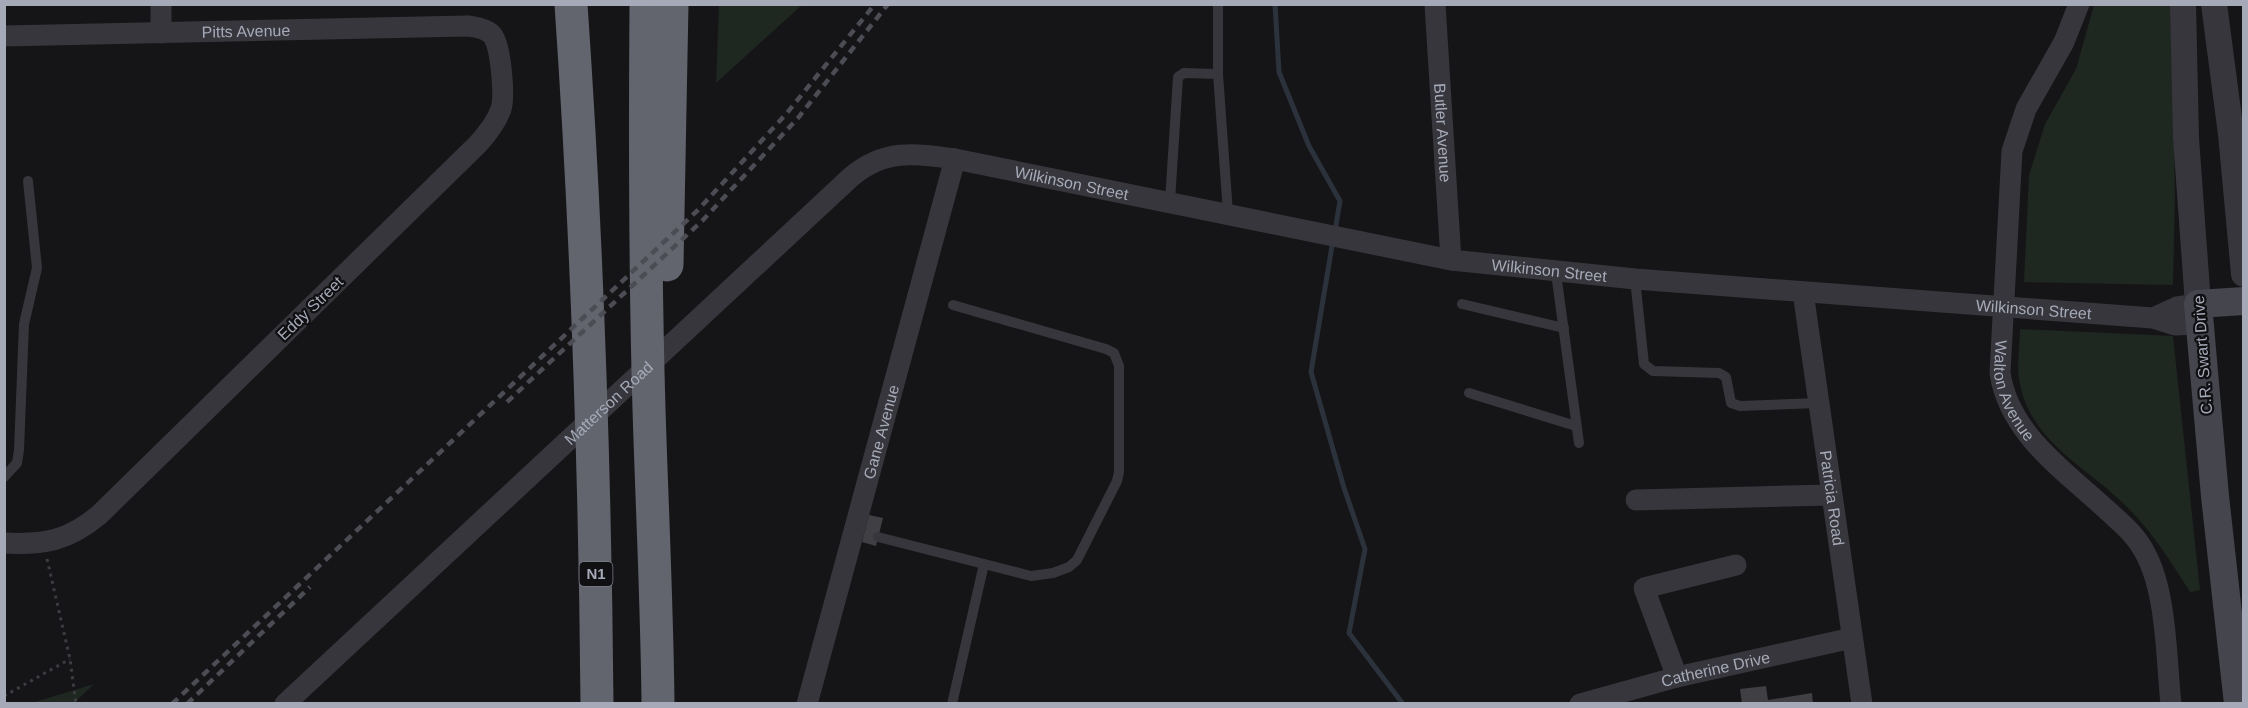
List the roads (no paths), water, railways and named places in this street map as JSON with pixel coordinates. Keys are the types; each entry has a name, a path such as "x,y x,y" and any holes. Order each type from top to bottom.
{"highway":[{"path":"571,4 584,186"},
{"name":"N1","path":"581,4 584,186 593,445 597,704"},
{"path":"646,4 645,200 656,405 658,704"},
{"path":"656,405 670,179 672,4"}],"main road":[{"path":"2198,314 2244,301"},
{"path":"2198,314 2244,319"},
{"name":"C.R. Swart Drive","path":"2198,314 2238,704"}],"street":[{"path":"161,4 161,33"},
{"name":"Butler Avenue","path":"1435,4 1451,260"},
{"name":"Walton Avenue","path":"2079,4 2064,42 2026,109 2012,151 2005,307 1999,354 2000,373 2005,398 2014,417 2030,439 2133,534 2149,560 2160,600 2171,704"},
{"name":"C.R. Swart Drive","path":"2183,4 2186,138 2198,314"},
{"path":"2214,4 2231,134 2244,274"},
{"name":"Pitts Avenue","path":"4,36 468,26 487,31"},
{"name":"Eddy Street","path":"4,543 43,542 69,536 99,515 489,131 503,101 497,45 493,36 487,31"},
{"name":"Matterson Road","path":"285,704 858,171 883,159 906,153 954,159"},
{"name":"Wilkinson Street","path":"954,159 1170,201 1451,260 1556,273 2153,318 2175,325 2198,314"},
{"name":"Gane Avenue","path":"807,704 858,532 954,159"},
{"name":"Patricia Road","path":"1803,292 1862,704"},
{"path":"1636,500 1831,495"},
{"path":"1677,677 1644,588 1736,565"},
{"name":"Catherine Drive","path":"1580,704 1677,677 1852,638"}],"lane":[{"path":"1218,4 1218,74 1227,213"},
{"path":"1170,201 1178,77 1184,73 1218,74"},
{"path":"4,477 17,463 20,450 24,324 37,268 28,181"},
{"path":"1556,273 1579,443"},
{"path":"1635,279 1644,364 1653,371 1719,373 1726,377 1731,403 1740,406 1818,403"},
{"path":"1462,304 1564,328"},
{"path":"878,537 1037,576 1070,567 1077,560 1117,482 1119,471 1119,366 1114,353 953,305"},
{"path":"1470,393 1576,426"},
{"path":"952,704 984,564"}],"waterway":[{"path":"1275,4 1279,72 1309,146 1340,201 1335,231"},
{"path":"1333,240 1311,372 1344,488 1365,549 1349,633 1403,704"}],"railway":[{"path":"172,704 698,210 787,113 875,4"},
{"path":"507,402 703,220 798,118 888,4"},
{"path":"187,704 310,587"}]}
